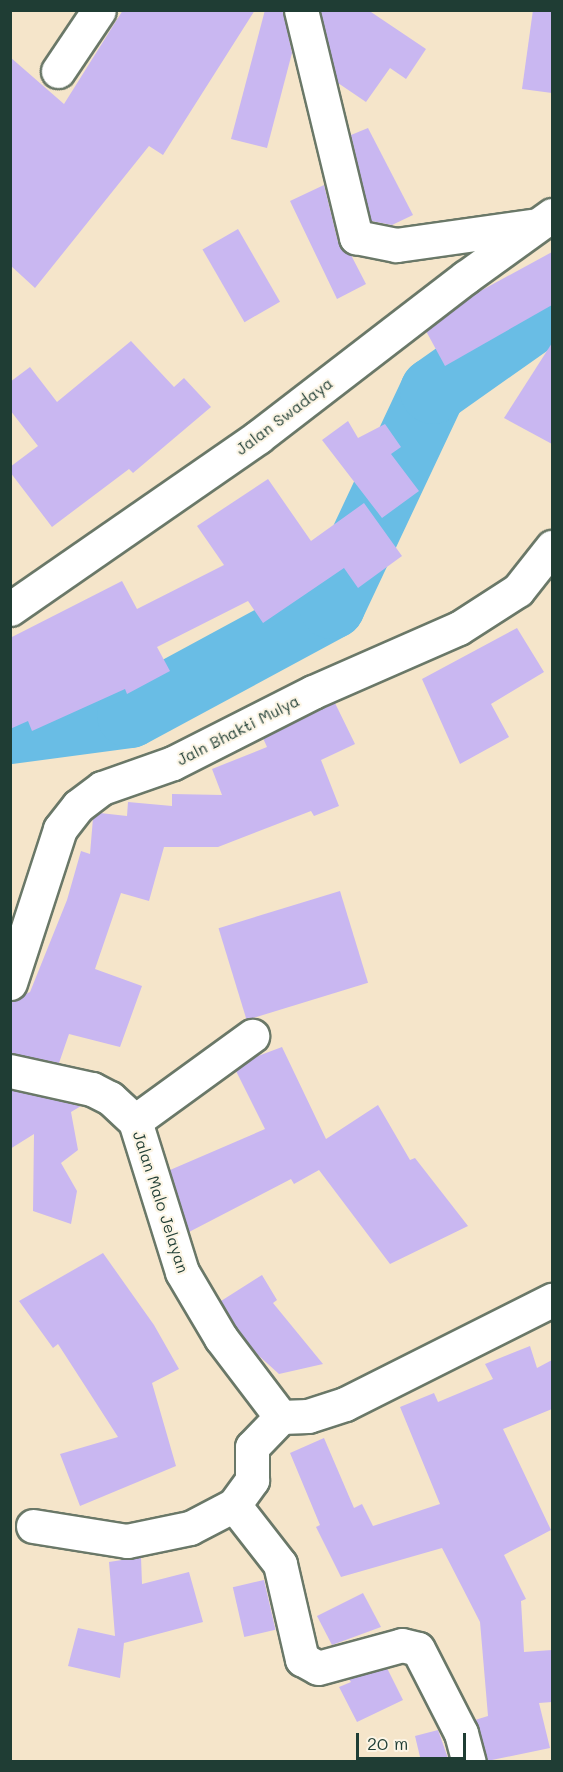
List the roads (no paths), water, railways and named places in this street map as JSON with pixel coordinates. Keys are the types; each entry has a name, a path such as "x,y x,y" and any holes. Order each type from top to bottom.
{"street":[{"path":"58,71 99,10"},
{"path":"301,10 356,237 396,245 545,220"},
{"name":"Jalan Swadaya","path":"10,609 258,437 545,220"},
{"name":"Jaln Bhakti Mulya","path":"10,983 60,829 78,806 102,788 173,763 313,692 459,628 518,590 552,547"},
{"path":"135,1121 252,1036"},
{"name":"Jalan Malo Jelayan","path":"10,1071 92,1089 110,1098 135,1121 182,1272 220,1338 281,1417"},
{"path":"33,1526 127,1541 190,1528 234,1505 252,1480 252,1446 281,1417 308,1416 345,1404 552,1300"},
{"path":"234,1505 280,1564 302,1659 318,1668 402,1645 418,1648 461,1732 469,1761"}],"waterway":[{"path":"10,731 130,715 332,606 433,391 552,307"}]}
